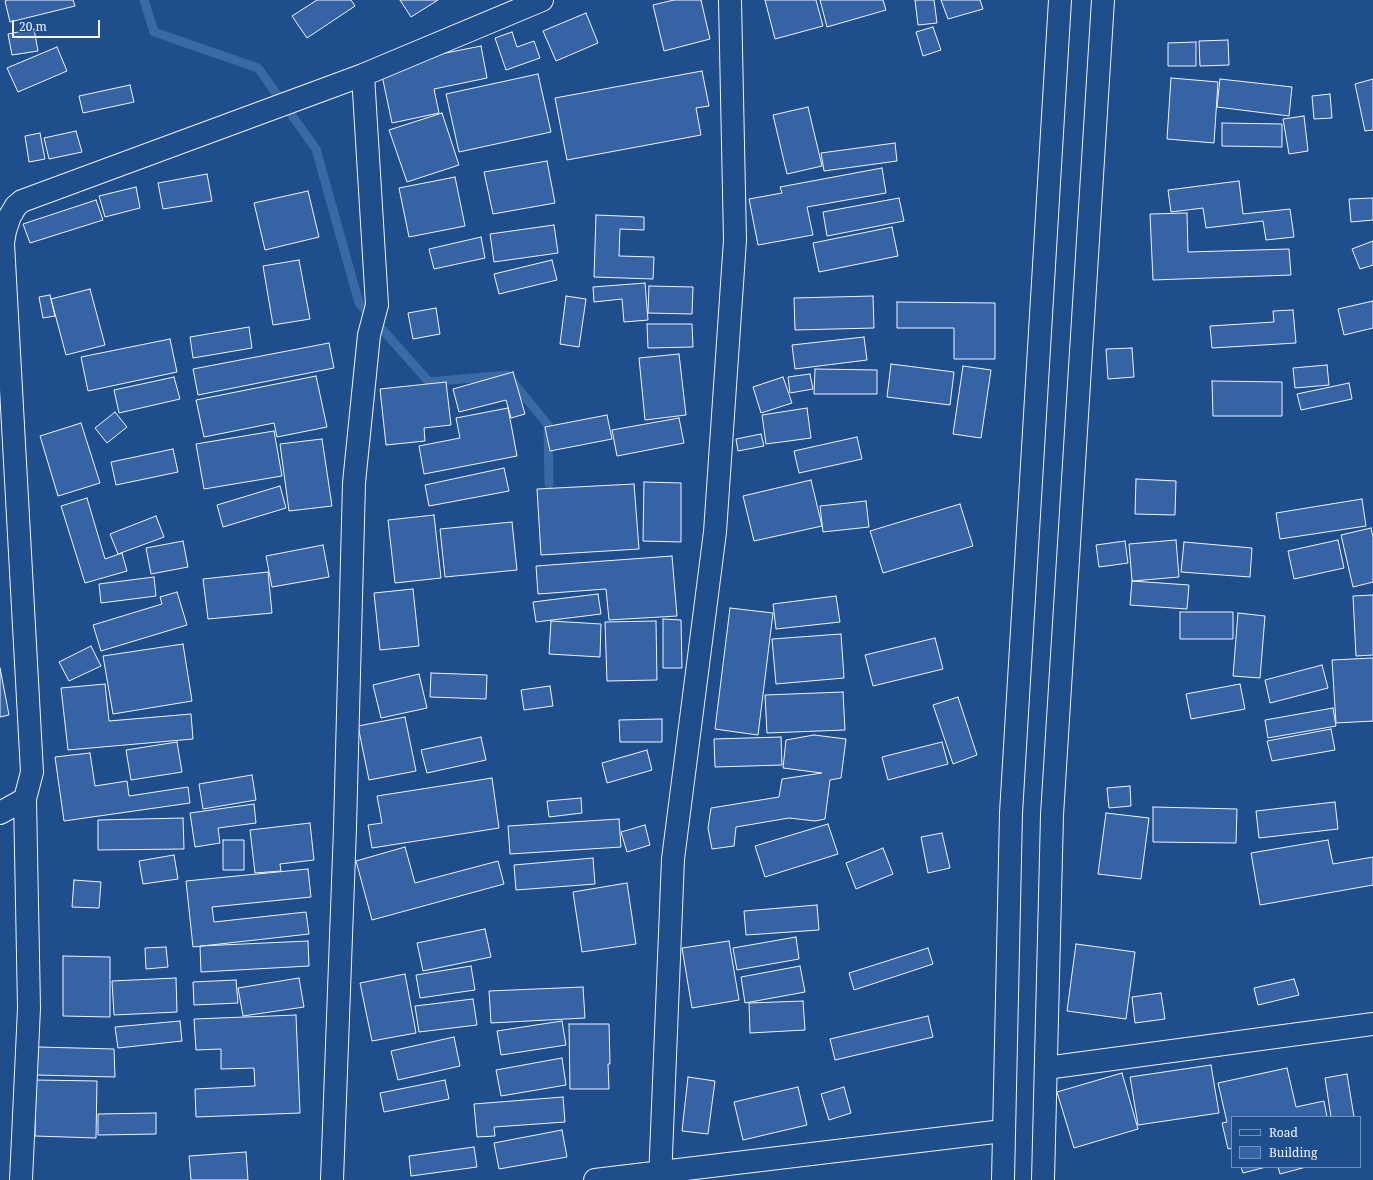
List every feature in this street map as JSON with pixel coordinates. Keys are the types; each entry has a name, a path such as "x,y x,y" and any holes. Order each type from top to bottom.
{"street":[{"path":"21,1180 29,1008 24,799 32,772 3,243 5,215 22,201 363,75 542,0"},
{"path":"660,1176 673,859 715,532 736,240 730,0"},
{"path":"1002,1180 1011,813 1060,0"},
{"path":"1043,1180 1052,814 1103,0"},
{"path":"332,1180 345,828 354,483 370,335 377,306 363,75"},
{"path":"0,813 24,799"},
{"path":"1046,1068 1373,1024"},
{"path":"595,1180 660,1176 1003,1131"}],"building":[{"path":"73,0 75,6 10,22 5,1"},
{"path":"317,0 351,0 355,6 307,38 292,16"},
{"path":"400,0 438,0 411,17"},
{"path":"674,0 701,0 710,39 664,51 653,5"},
{"path":"765,0 816,0 823,26 775,39"},
{"path":"820,0 883,0 886,10 827,27"},
{"path":"915,0 934,0 937,23 918,25"},
{"path":"941,0 980,0 983,9 948,19"},
{"path":"586,13 598,43 556,61 543,31"},
{"path":"933,27 941,50 923,56 916,32"},
{"path":"34,29 38,51 12,55 8,34"},
{"path":"512,32 517,47 534,41 540,58 506,70 495,38"},
{"path":"1228,40 1229,65 1200,66 1199,41"},
{"path":"1196,42 1196,66 1168,66 1168,43"},
{"path":"481,46 487,78 434,89 439,113 392,123 380,66"},
{"path":"57,47 67,71 18,92 7,68"},
{"path":"702,71 709,106 696,108 701,135 567,160 555,98"},
{"path":"538,74 551,132 459,152 446,94"},
{"path":"1171,78 1218,82 1214,143 1167,139"},
{"path":"1220,79 1292,87 1289,116 1217,107"},
{"path":"1373,79 1373,130 1365,131 1355,84"},
{"path":"130,85 134,102 83,113 79,96"},
{"path":"1330,94 1332,118 1314,119 1312,96"},
{"path":"808,107 822,166 787,174 773,115"},
{"path":"442,113 459,165 407,182 389,130"},
{"path":"1304,116 1308,151 1289,154 1283,119"},
{"path":"1222,123 1282,124 1282,147 1222,146"},
{"path":"76,131 82,152 49,159 44,138"},
{"path":"40,133 45,159 29,162 25,136"},
{"path":"895,143 897,161 824,171 821,153"},
{"path":"547,161 555,203 493,214 484,172"},
{"path":"882,168 886,193 807,207 813,235 758,245 749,199 782,193 780,187"},
{"path":"207,174 212,201 163,209 158,183"},
{"path":"455,177 465,226 409,237 399,188"},
{"path":"1239,181 1243,214 1290,209 1294,237 1266,240 1263,221 1206,228 1203,208 1171,212 1168,190"},
{"path":"136,187 140,208 105,217 99,196"},
{"path":"308,191 319,237 265,250 254,203"},
{"path":"899,198 904,221 827,236 823,212"},
{"path":"1373,198 1373,220 1351,222 1349,199"},
{"path":"96,200 103,220 30,243 23,224"},
{"path":"1187,213 1188,252 1289,249 1291,275 1153,280 1150,214"},
{"path":"596,215 644,217 644,230 620,229 619,256 654,257 653,279 594,277"},
{"path":"554,225 558,253 494,262 490,234"},
{"path":"892,227 898,256 819,272 813,243"},
{"path":"481,237 485,258 434,269 429,249"},
{"path":"1373,241 1373,265 1360,269 1352,249"},
{"path":"299,260 310,319 273,325 263,266"},
{"path":"552,260 557,280 499,294 494,274"},
{"path":"645,283 648,320 624,322 622,299 594,302 593,287"},
{"path":"649,286 693,287 692,314 648,313"},
{"path":"90,289 105,345 66,355 51,299"},
{"path":"50,295 55,316 43,318 39,297"},
{"path":"566,296 586,299 579,347 560,344"},
{"path":"873,296 874,328 795,330 794,298"},
{"path":"1373,301 1373,328 1344,335 1338,309"},
{"path":"897,302 995,303 995,359 954,359 954,328 897,328"},
{"path":"436,308 440,334 413,339 408,313"},
{"path":"1293,310 1296,343 1212,348 1210,326 1274,322 1273,311"},
{"path":"647,324 692,324 693,347 648,348"},
{"path":"249,327 252,348 193,358 190,337"},
{"path":"864,337 867,360 795,369 792,345"},
{"path":"170,339 177,372 88,391 81,357"},
{"path":"329,343 334,368 198,395 193,369"},
{"path":"1132,348 1134,377 1108,379 1106,349"},
{"path":"679,354 686,415 645,420 639,358"},
{"path":"891,364 954,372 950,405 887,397"},
{"path":"1327,365 1329,385 1295,388 1293,368"},
{"path":"963,366 991,370 981,438 953,434"},
{"path":"815,369 877,370 877,394 814,394"},
{"path":"513,372 525,414 511,418 506,400 459,412 453,389"},
{"path":"810,374 813,389 790,393 788,377"},
{"path":"316,376 327,427 277,437 274,423 204,437 196,400"},
{"path":"174,377 180,399 119,413 114,390"},
{"path":"783,377 792,403 761,413 753,387"},
{"path":"1212,381 1282,382 1282,416 1213,416"},
{"path":"446,382 451,425 424,428 425,441 386,445 380,389"},
{"path":"1349,383 1352,399 1301,410 1297,394"},
{"path":"508,408 517,456 424,474 419,446 460,438 456,418"},
{"path":"807,408 811,438 766,444 762,415"},
{"path":"115,412 127,427 107,443 95,428"},
{"path":"607,415 612,439 550,451 545,427"},
{"path":"679,418 684,443 617,456 612,430"},
{"path":"81,423 100,483 58,496 40,436"},
{"path":"274,431 282,476 204,489 196,444"},
{"path":"761,434 764,446 738,451 736,439"},
{"path":"857,437 862,459 799,473 794,451"},
{"path":"322,439 332,506 289,511 280,444"},
{"path":"173,449 178,472 116,485 111,462"},
{"path":"504,468 509,491 429,506 425,485"},
{"path":"1136,479 1176,481 1175,515 1135,514"},
{"path":"811,480 822,526 754,541 743,496"},
{"path":"644,482 681,483 681,542 643,541"},
{"path":"634,484 639,549 541,555 537,489"},
{"path":"280,486 286,508 223,527 217,505"},
{"path":"87,498 105,559 122,553 127,571 85,583 61,506"},
{"path":"1362,499 1366,526 1280,539 1276,513"},
{"path":"866,501 869,527 823,532 820,506"},
{"path":"960,504 973,546 883,573 870,531"},
{"path":"434,515 441,578 395,583 388,520"},
{"path":"156,516 164,537 118,554 110,534"},
{"path":"512,522 517,570 445,577 440,529"},
{"path":"1371,528 1373,537 1373,582 1353,587 1341,535"},
{"path":"1176,540 1179,577 1132,581 1129,544"},
{"path":"1338,540 1344,568 1294,579 1288,551"},
{"path":"183,541 188,567 151,574 146,548"},
{"path":"1125,541 1128,563 1099,567 1096,545"},
{"path":"1184,542 1252,548 1250,577 1181,572"},
{"path":"323,545 329,577 272,587 266,556"},
{"path":"672,556 677,616 609,620 606,589 538,594 536,566"},
{"path":"268,572 272,613 208,619 203,579"},
{"path":"154,577 156,596 101,603 99,584"},
{"path":"1132,581 1189,585 1187,609 1130,605"},
{"path":"413,589 419,646 380,650 374,593"},
{"path":"177,592 187,625 101,651 93,625 162,604 160,597"},
{"path":"598,594 601,614 536,622 533,602"},
{"path":"1373,595 1373,655 1356,656 1353,596"},
{"path":"836,596 840,622 776,629 773,604"},
{"path":"730,608 773,613 758,735 715,729"},
{"path":"1180,612 1233,612 1233,639 1180,639"},
{"path":"1238,613 1265,616 1260,678 1233,676"},
{"path":"663,619 681,620 682,668 663,668"},
{"path":"551,621 601,624 600,657 549,654"},
{"path":"656,621 657,680 607,681 605,622"},
{"path":"841,634 844,678 776,684 772,639"},
{"path":"935,638 943,669 873,686 865,655"},
{"path":"183,644 192,701 113,714 103,656"},
{"path":"91,646 101,666 69,681 59,662"},
{"path":"1373,658 1373,721 1336,723 1332,660"},
{"path":"1322,665 1328,688 1270,703 1265,680"},
{"path":"0,668 9,715 0,717"},
{"path":"431,673 487,675 486,699 430,697"},
{"path":"419,674 427,708 381,718 373,685"},
{"path":"105,684 109,721 191,714 193,739 68,750 61,688"},
{"path":"1240,684 1245,709 1191,719 1186,694"},
{"path":"550,686 553,706 524,710 521,690"},
{"path":"843,692 845,730 767,733 765,695"},
{"path":"958,697 977,755 953,764 933,705"},
{"path":"1333,708 1336,726 1268,738 1265,720"},
{"path":"405,717 416,771 369,780 358,726"},
{"path":"662,719 662,742 620,742 619,720"},
{"path":"1331,729 1335,750 1272,761 1267,741"},
{"path":"814,735 846,739 841,778 830,780 825,819 815,821 789,818 736,827 734,846 712,849 708,828 711,808 779,797 782,779 822,773 783,768 786,740"},
{"path":"481,737 486,760 427,773 421,750"},
{"path":"781,737 782,765 715,767 714,739"},
{"path":"177,742 182,772 131,780 126,750"},
{"path":"942,742 948,764 888,780 882,757"},
{"path":"647,750 652,770 607,783 602,763"},
{"path":"90,753 95,786 127,781 129,796 188,787 190,803 64,821 55,757"},
{"path":"252,775 256,800 203,809 199,784"},
{"path":"492,778 499,828 372,848 368,825 382,823 377,796"},
{"path":"1130,786 1131,806 1109,808 1107,788"},
{"path":"581,798 582,813 549,817 547,801"},
{"path":"1335,802 1338,829 1259,838 1256,811"},
{"path":"254,804 256,823 218,828 220,843 195,847 190,813"},
{"path":"1153,807 1237,809 1236,843 1153,842"},
{"path":"1106,813 1149,818 1141,879 1098,874"},
{"path":"183,818 184,849 98,850 98,820"},
{"path":"619,819 621,847 510,854 508,826"},
{"path":"310,823 314,860 280,864 281,871 255,873 250,830"},
{"path":"828,824 838,854 765,877 755,846"},
{"path":"645,825 650,845 627,852 621,832"},
{"path":"942,833 950,868 928,873 921,837"},
{"path":"223,840 244,840 244,870 223,870"},
{"path":"1328,840 1333,864 1373,857 1373,885 1260,905 1251,853"},
{"path":"405,847 415,883 498,861 504,884 372,920 356,861"},
{"path":"883,848 893,874 856,889 846,863"},
{"path":"174,855 178,879 143,884 139,861"},
{"path":"593,858 595,884 516,890 514,865"},
{"path":"308,869 311,897 212,907 214,922 306,912 309,934 193,947 186,881"},
{"path":"74,880 101,882 99,908 72,907"},
{"path":"627,883 636,944 582,952 573,892"},
{"path":"817,905 819,930 746,935 744,911"},
{"path":"485,929 491,957 423,971 417,943"},
{"path":"796,937 799,959 737,970 733,948"},
{"path":"308,941 309,966 201,972 200,946"},
{"path":"729,941 739,1000 692,1008 682,948"},
{"path":"1076,944 1135,952 1126,1019 1067,1011"},
{"path":"166,947 168,967 146,969 145,948"},
{"path":"928,948 933,964 854,990 849,973"},
{"path":"63,956 110,957 110,1017 63,1016"},
{"path":"471,966 475,990 420,998 416,975"},
{"path":"800,966 805,992 745,1003 741,977"},
{"path":"405,974 416,1033 372,1041 360,983"},
{"path":"176,978 177,1012 114,1015 112,981"},
{"path":"299,978 304,1007 243,1016 238,988"},
{"path":"1294,979 1299,995 1258,1005 1254,988"},
{"path":"236,980 238,1003 194,1005 193,982"},
{"path":"583,987 585,1018 491,1023 489,991"},
{"path":"1161,993 1165,1019 1135,1023 1132,997"},
{"path":"473,999 477,1025 419,1032 415,1006"},
{"path":"803,1001 805,1030 750,1033 749,1003"},
{"path":"296,1015 300,1113 196,1117 195,1089 255,1086 254,1068 221,1069 221,1049 196,1050 194,1019"},
{"path":"928,1016 933,1037 835,1060 830,1039"},
{"path":"180,1021 182,1041 118,1048 115,1027"},
{"path":"562,1021 566,1045 501,1055 497,1031"},
{"path":"569,1024 609,1024 609,1089 570,1089"},
{"path":"454,1037 460,1066 398,1080 391,1051"},
{"path":"38,1047 114,1049 115,1077 37,1075"},
{"path":"562,1058 566,1085 501,1096 496,1070"},
{"path":"1211,1065 1219,1113 1138,1125 1130,1077"},
{"path":"1287,1068 1296,1107 1324,1101 1327,1116 1231,1116 1231,1148 1228,1149 1222,1123 1227,1122 1218,1083"},
{"path":"1122,1073 1138,1129 1074,1148 1057,1092"},
{"path":"1347,1074 1354,1116 1331,1116 1325,1078"},
{"path":"688,1077 715,1081 708,1134 682,1131"},
{"path":"36,1080 97,1081 96,1138 35,1136"},
{"path":"445,1080 449,1099 384,1112 380,1093"},
{"path":"798,1087 807,1125 743,1140 734,1102"},
{"path":"844,1087 851,1113 829,1120 821,1094"},
{"path":"563,1097 565,1122 494,1127 495,1136 477,1137 474,1104"},
{"path":"156,1113 156,1134 98,1135 98,1114"},
{"path":"562,1130 567,1157 499,1169 494,1143"},
{"path":"474,1147 477,1167 411,1176 409,1156"},
{"path":"246,1152 248,1180 191,1180 189,1156"},
{"path":"1241,1168 1262,1168 1243,1173"},
{"path":"1278,1168 1302,1168 1280,1174"}],"waterway":[{"path":"144,0 154,32 258,68 316,149 359,303 429,382 507,375 548,425 549,484"}]}
